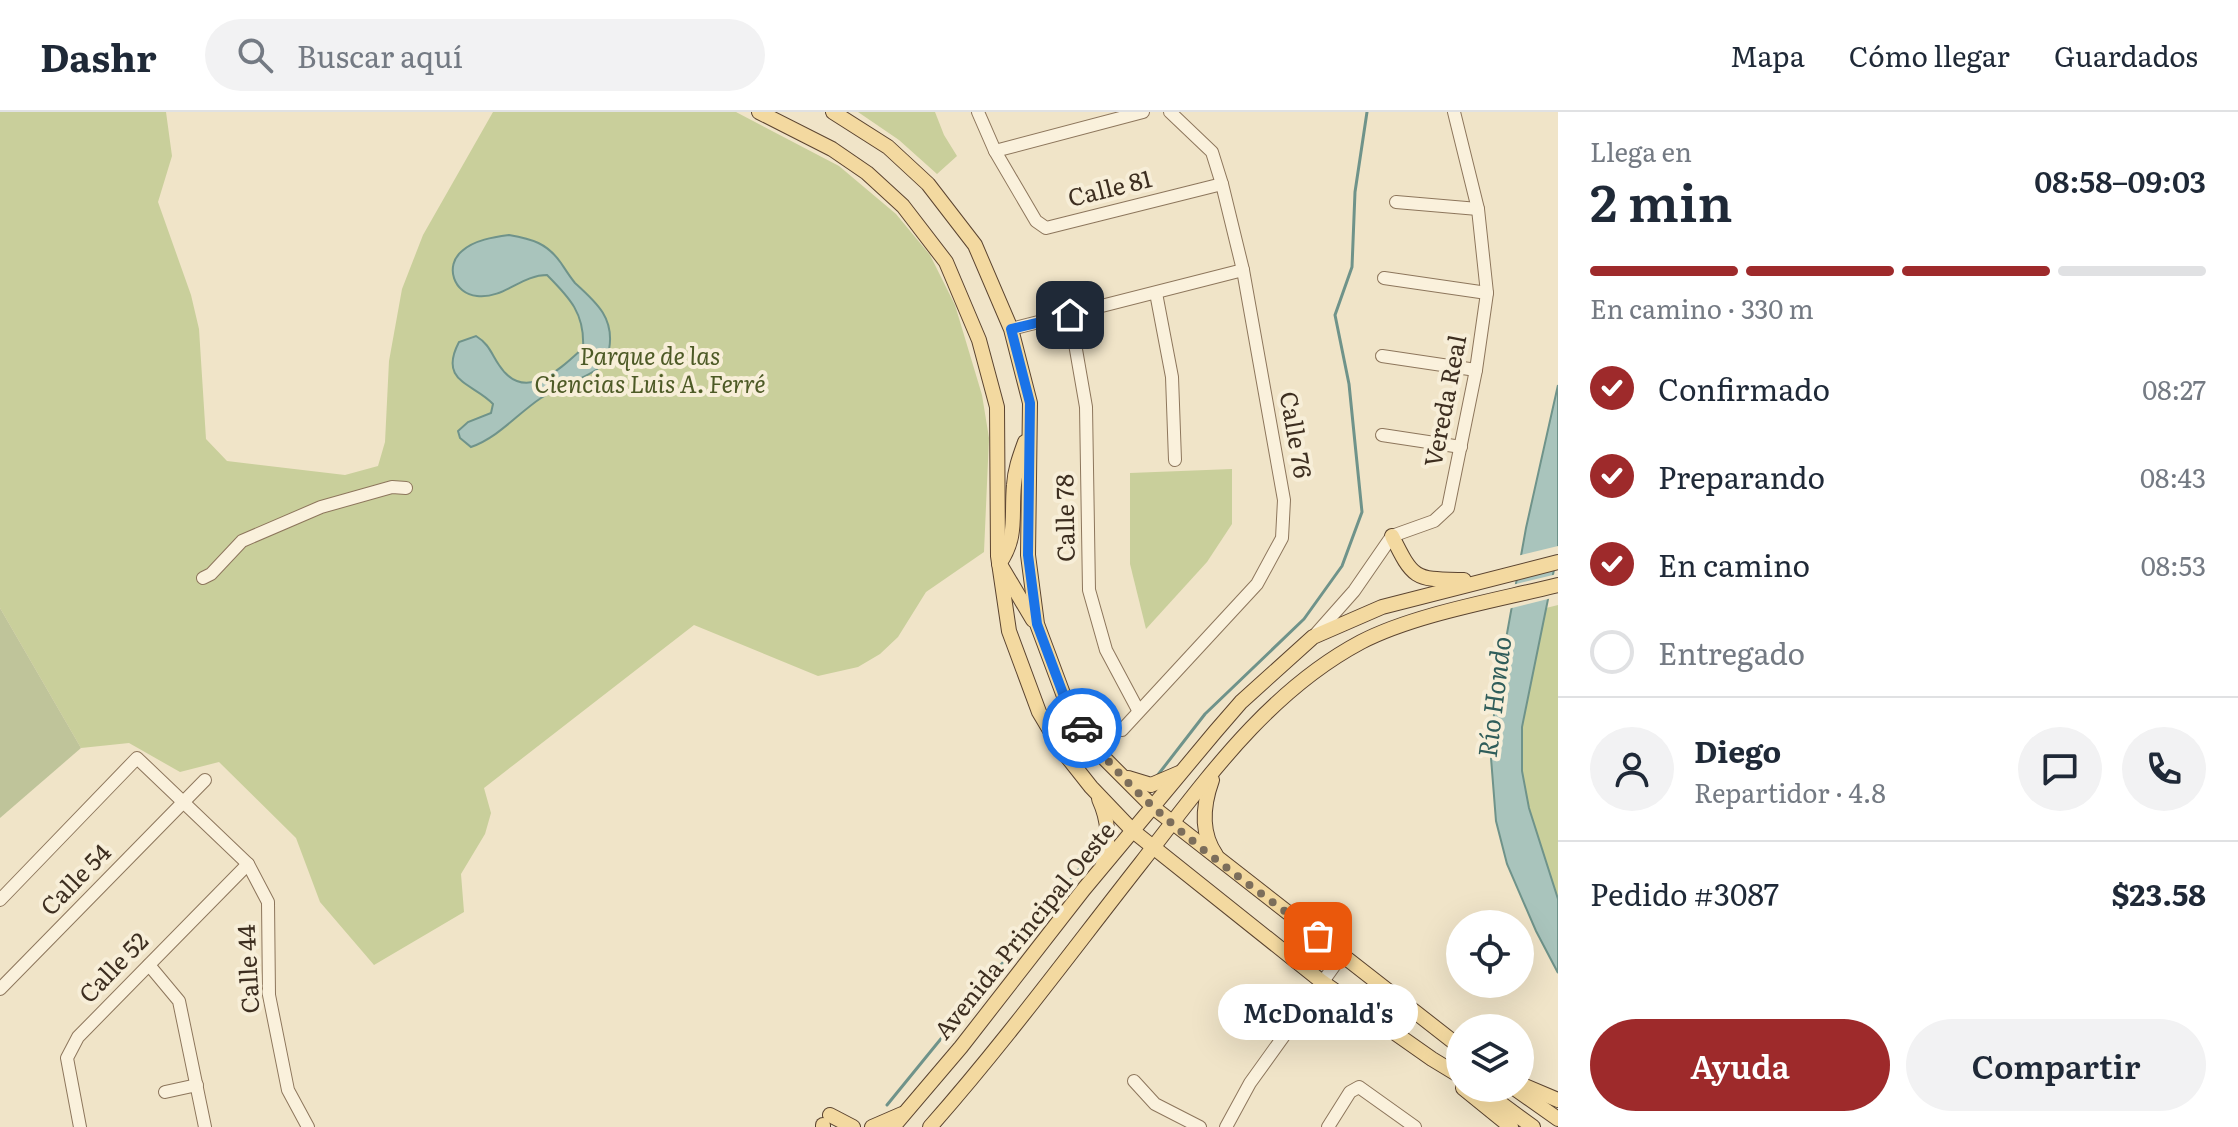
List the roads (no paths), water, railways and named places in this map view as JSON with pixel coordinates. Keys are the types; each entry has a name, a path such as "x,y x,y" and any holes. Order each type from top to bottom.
{"main road":[{"path":"759,112 832,149 867,173 903,206 946,262 979,340 997,407 999,564 1009,631 1039,712 1061,749 1095,792 1133,831 1321,981 1446,1068"},
{"path":"833,112 888,147 928,184 975,245 1011,329 1030,403 1028,555 1039,631"},
{"path":"999,564 1009,549 1016,466 1030,425"},
{"path":"1392,536 1409,569 1418,576 1485,580"},
{"name":"Avenida Principal Oeste","path":"893,1127 1102,867 1241,702 1313,637 1382,607 1558,562"},
{"path":"999,564 1039,631 1065,699 1082,729 1114,769 1172,823 1446,1036"},
{"name":"Avenida Principal Oeste","path":"930,1127 1011,1031 1172,823 1267,711 1298,684 1362,642 1408,623 1558,585"},
{"path":"1114,769 1140,784 1151,785 1186,768"},
{"path":"1217,769 1205,803 1204,818 1211,847 1221,862"},
{"path":"1095,792 1106,814 1108,829 1107,852 1102,867"},
{"path":"1432,1059 1446,1073"},
{"path":"1534,1090 1558,1100"},
{"path":"1480,1102 1511,1127"},
{"path":"1499,1102 1533,1127"},
{"path":"1533,1102 1558,1120 1553,1127"},
{"path":"872,1127 906,1113"},
{"path":"825,1122 853,1127"}],"street":[{"name":"Calle 81","path":"978,112 995,151 1036,221 1046,228 1222,184"},
{"path":"995,151 1143,112"},
{"name":"Calle 76","path":"1122,730 1257,584 1282,538 1284,500 1243,270 1222,184 1212,152 1170,112"},
{"name":"Vereda Real","path":"1392,536 1434,521 1448,508 1476,370 1487,293 1478,209 1454,112"},
{"path":"1396,202 1478,209"},
{"path":"1011,329 1243,270"},
{"path":"1384,278 1487,293"},
{"path":"1156,293 1172,377 1175,460"},
{"name":"Calle 78","path":"1070,315 1086,407 1089,590 1106,650 1138,710"},
{"path":"1382,356 1476,370"},
{"path":"1382,435 1461,447"},
{"path":"203,578 211,574 242,541 321,507 392,487 406,488"},
{"path":"1313,637 1354,591 1392,536"},
{"name":"Calle 44","path":"0,900 137,758 248,864 268,902 269,995 288,1090 308,1127"},
{"name":"Calle 54","path":"0,989 205,780"},
{"name":"Calle 52","path":"80,1127 67,1058 78,1037 248,864"},
{"path":"1226,1127 1250,1083 1342,955"},
{"path":"149,965 179,1001 205,1127"},
{"path":"1134,1081 1155,1104 1200,1127"},
{"path":"165,1092 197,1085"},
{"path":"1328,1127 1350,1092 1359,1087 1415,1127"}],"water":[{"path":"509,235 538,243 556,256 575,283 602,312 609,329 609,350 596,370 541,398 499,431 471,447 460,438 458,431 468,422 491,413 493,404 455,374 454,355 459,342 476,336 509,376 519,382 530,383 552,373 583,348 579,316 563,291 547,275 487,296 469,294 457,285 454,264 462,251 478,242"},
{"path":"1558,385 1558,550 1522,727 1522,771 1529,808 1558,899 1558,973 1534,926 1534,910 1527,910 1507,864 1496,821 1491,758 1495,700 1526,528"}],"waterway":[{"path":"1157,776 1205,714 1304,619 1342,566 1362,512 1349,384 1335,315 1352,267 1355,192 1367,112"},
{"path":"887,1105 1098,846"}],"place":[{"name":"McDonald's","path":"1318,936"}],"park label":[{"name":"Parque de las Ciencias Luis A. Ferré","path":"650,371"}],"water label":[{"name":"Río Hondo","path":"1495,697"}]}
